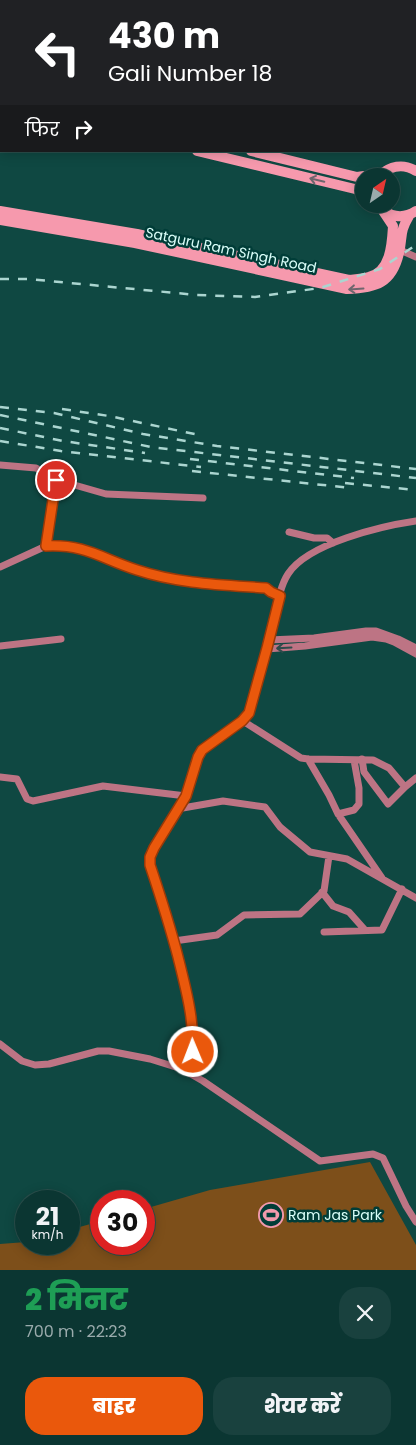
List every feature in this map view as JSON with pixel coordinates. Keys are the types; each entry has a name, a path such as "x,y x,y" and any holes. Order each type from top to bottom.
{"street":[{"path":"201,152 355,189"},
{"path":"255,152 355,177"},
{"path":"390,168 397,166 413,167"},
{"name":"Satguru Ram Singh Road","path":"0,211 137,234 349,280 372,277 382,268 391,251 394,226 385,213"},
{"path":"389,213 395,217 412,214"},
{"name":"Satguru Ram Singh Road","path":"0,220 135,242 347,289 363,288 378,284 391,275 400,250 402,228 412,214"},
{"path":"400,250 416,257"},
{"path":"0,465 36,468 56,480 106,494 203,498"},
{"path":"46,546 56,480"},
{"path":"191,1074 192,1020 174,941 150,865 150,857 186,796 202,750 242,721 249,713 280,596 288,573 309,554 333,543 387,526 416,521"},
{"path":"289,532 314,538 327,538 333,543"},
{"path":"0,567 46,546 72,546 96,553 138,571 196,583 266,588 280,596"},
{"path":"269,640 314,638 376,631 393,636 416,648"},
{"path":"267,648 305,646 372,637 394,642 416,654"},
{"path":"0,646 61,640"},
{"path":"242,721 301,758 308,760 373,760 389,768 405,787"},
{"path":"362,759 364,772 388,804 416,778"},
{"path":"308,760 338,814 382,879"},
{"path":"338,814 354,810 360,804 354,760"},
{"path":"0,777 17,779 28,800 33,801 102,786 186,796"},
{"path":"177,809 223,801 265,807 280,827 310,852 347,860 416,898"},
{"path":"174,941 216,936 244,915 300,914 322,892 329,856"},
{"path":"324,932 382,930 402,889"},
{"path":"322,892 333,906 349,912 365,930"},
{"path":"0,1044 22,1061 35,1065 49,1064 98,1051 108,1051 150,1059 191,1074 320,1161 373,1154 380,1156 383,1158 415,1217"}],"shaded area":[{"name":"Ram Jas Park","path":"370,1162 416,1245 416,1270 0,1270 0,1244 15,1243 15,1255 80,1255 80,1227 90,1224 90,1255 155,1255 155,1206 210,1190"}],"railway":[{"path":"0,279 28,279 197,295 255,297 320,288 380,269 416,245"},
{"path":"0,407 54,413 143,434 217,446 416,469"},
{"path":"62,409 109,416 199,435"},
{"path":"0,415 151,447 416,478"},
{"path":"0,428 63,441 145,453"},
{"path":"0,441 61,451 201,467"},
{"path":"190,459 354,478"},
{"path":"192,471 351,488"},
{"path":"345,483 416,490"}],"place":[{"name":"Ram Jas Park","path":"271,1215"}],"route":[{"path":"56,480 46,546 72,546 96,553 138,571 196,583 266,588 280,596 249,713 242,721 202,750 186,796 150,857 150,865 170,926 184,981 194,1035 193,1052"}]}
